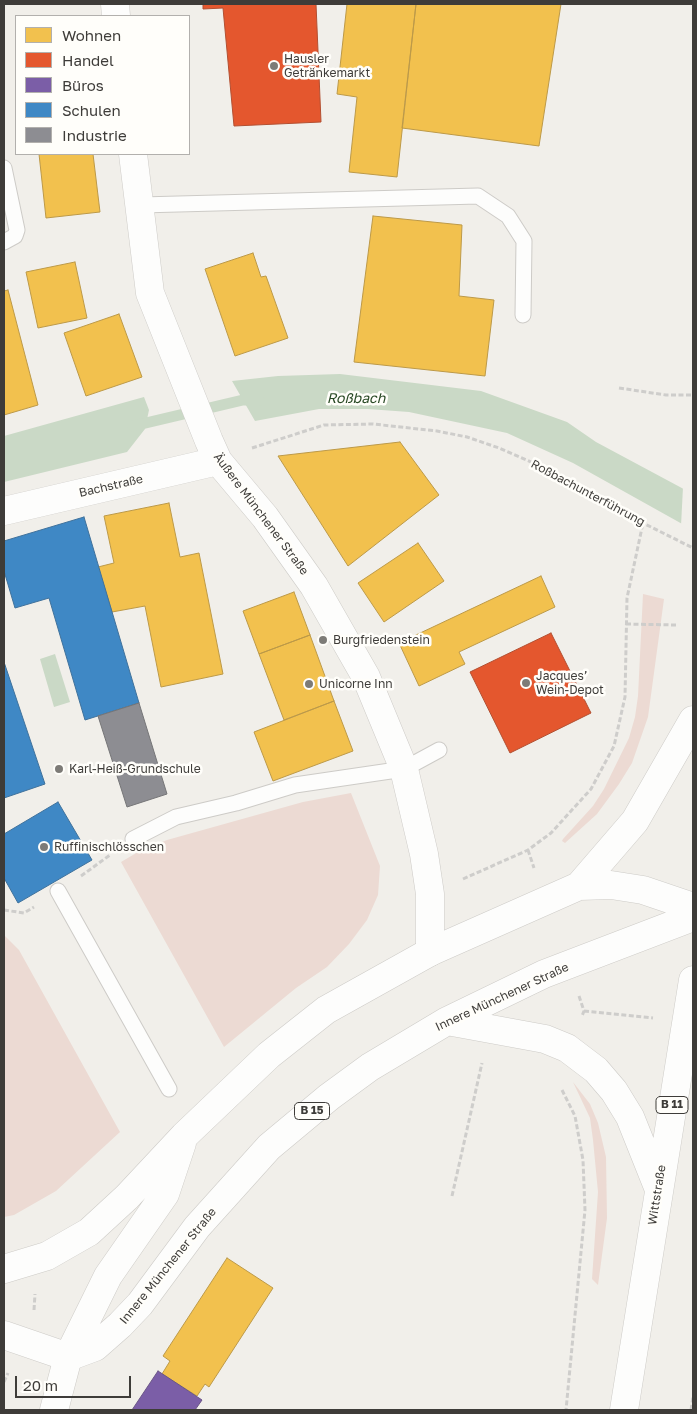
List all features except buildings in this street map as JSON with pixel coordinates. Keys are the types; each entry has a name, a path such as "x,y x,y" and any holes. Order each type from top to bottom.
{"main road":[{"name":"Äußere Münchener Straße","path":"133,155 141,205 150,293 214,451 265,517 314,586 366,677 404,769 424,854 430,894 430,952"},
{"name":"Bachstraße","path":"4,510 214,451"},
{"path":"578,886 635,821 693,720"},
{"path":"4,1269 47,1256 89,1232 127,1197 184,1136 269,1055 326,1010 430,952 578,886 611,885 643,890 693,907"},
{"name":"Innere Münchener Straße","path":"68,1357 95,1347 120,1325 140,1304 197,1227 269,1147 329,1097 370,1067 447,1021 544,974 693,917"},
{"name":"Wittstraße","path":"624,1410 693,980"},
{"path":"447,1021 545,1039 567,1048 596,1070 614,1091 630,1117 659,1187"},
{"path":"54,1410 68,1357 108,1276 166,1194 184,1136"},
{"path":"4,1335 68,1357"}],"lane":[{"path":"4,168 17,230 15,236 4,242"},
{"path":"141,205 478,196 508,216 524,241 523,315"},
{"path":"133,839 176,817 236,803 295,785 404,769 438,750"},
{"path":"58,891 169,1089"}],"path":[{"path":"619,388 666,395 693,395"},
{"name":"Roßbachunterführung","path":"214,451 324,425 373,424 437,430 467,437 500,448 556,473 643,523 693,548"},
{"path":"456,882 528,850 552,833 591,789 614,746 621,724 625,697 626,624 629,582 643,523"},
{"path":"626,624 677,625"},
{"path":"58,891 133,839"},
{"path":"576,988 584,1011 581,1019"},
{"path":"584,1011 638,1016"},
{"path":"452,1196 483,1060"},
{"path":"558,1086 564,1093 574,1116 583,1160 585,1210 566,1410"},
{"path":"32,1318 36,1303 34,1286"},
{"path":"691,1410 693,1397"}],"shaded area":[{"path":"643,594 664,599 648,717 632,763 619,784 597,814 565,843 562,841 563,839 593,806 604,789 629,738 638,696"},
{"path":"351,793 380,866 378,895 367,920 349,944 327,967 296,988 224,1047 121,862 138,852 167,840 303,802"},
{"path":"4,935 19,950 120,1132 56,1191 14,1215 4,1217"},
{"path":"573,1082 590,1104 598,1123 606,1157 607,1218 598,1285 592,1279 598,1192 593,1140 590,1118"}],"water":[{"path":"340,374 481,391 567,422 596,442 693,494 693,530 573,463 507,433 409,412 368,409 319,409 255,421 232,381 278,376"},
{"path":"144,397 149,410 145,429 127,452 4,482 4,436"},
{"path":"55,654 70,702 54,707 40,659"}],"pier":[{"path":"683,487 693,492 693,532 681,526"}],"waterway":[{"name":"Roßbach","path":"133,426 243,400 259,400"}],"place":[{"name":"Hausler Getränkemarkt","path":"274,66"},
{"name":"Burgfriedenstein","path":"323,640"},
{"name":"Jacques’ Wein-Depot","path":"526,683"},
{"name":"Unicorne Inn","path":"309,684"},
{"name":"Karl-Heiß-Grundschule","path":"59,769"},
{"name":"Ruffinischlösschen","path":"44,847"}]}
